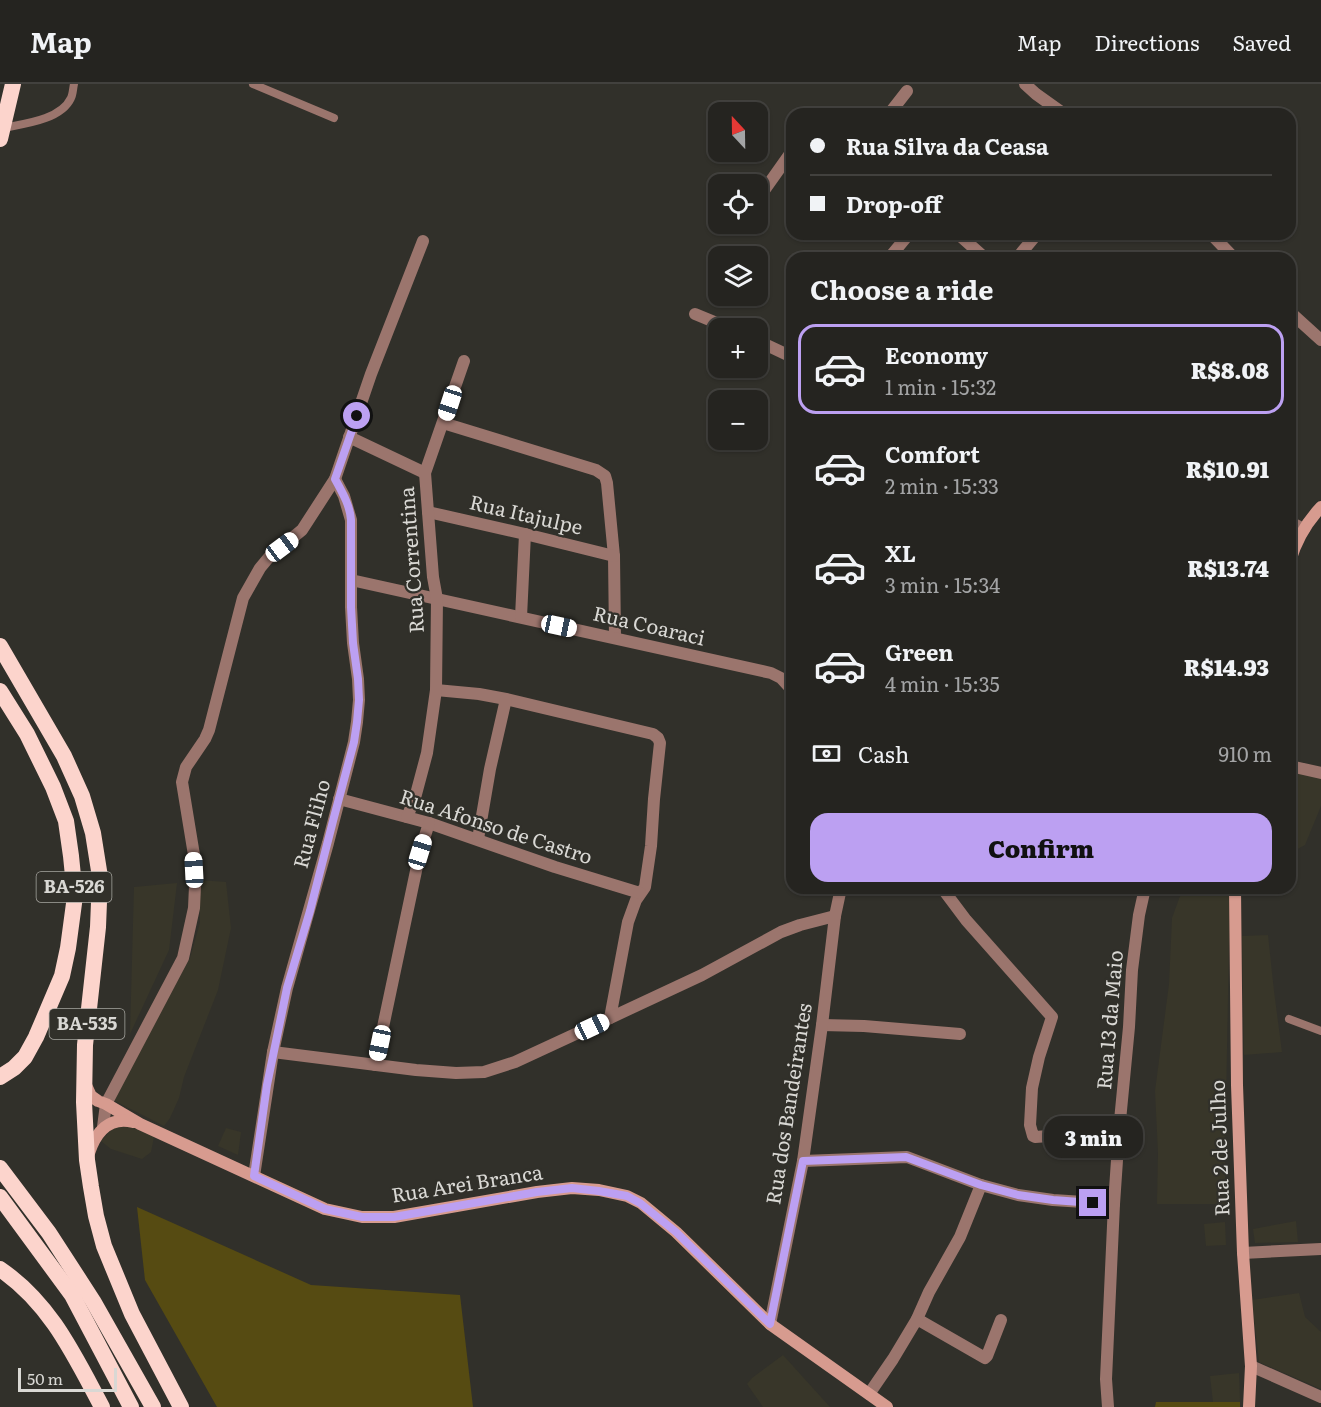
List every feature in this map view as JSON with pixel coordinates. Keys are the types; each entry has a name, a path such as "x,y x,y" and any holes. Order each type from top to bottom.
{"highway":[{"path":"1,134 13,84"},
{"name":"BA-535","path":"0,646 64,756 82,796 93,833 100,887 85,1045 84,1102 87,1160 96,1216 104,1246 132,1314 181,1407"},
{"name":"BA-526","path":"0,692 27,734 53,787 66,822 75,896 62,976 25,1057 0,1077"},
{"path":"0,1168 50,1233 93,1301 153,1407"},
{"path":"0,1197 72,1295 131,1407"},
{"path":"0,1269 21,1285 53,1320 102,1407"}],"main road":[{"path":"1296,545 1304,529 1321,507"},
{"name":"Rua 2 de Julho","path":"1235,894 1237,1085 1243,1253 1251,1366 1249,1407"},
{"name":"Rua Arei Branca","path":"84,1081 91,1096 140,1124 325,1209 362,1217 394,1217 572,1188 627,1196 640,1203 676,1232 770,1324 887,1407"},
{"name":"Rua Arei Branca","path":"103,1127 115,1122 126,1121 140,1124"},
{"path":"87,1160 89,1150 103,1127"}],"street":[{"path":"1025,84 1056,108"},
{"path":"894,108 907,91"},
{"path":"768,185 786,159"},
{"path":"894,252 904,240"},
{"path":"965,240 978,252"},
{"path":"1022,252 1031,240"},
{"path":"1217,240 1228,252"},
{"path":"103,1127 106,1104 183,958 194,908 195,886 194,855 182,782 186,767 206,739 209,730 243,598 260,568 270,556 302,530 335,479 371,374 423,241"},
{"path":"695,314 708,319"},
{"path":"1296,317 1321,340"},
{"path":"768,346 786,354"},
{"name":"Rua Correntina","path":"407,817 415,798 427,753 436,690 437,599 425,473 464,361"},
{"path":"443,423 596,470 605,476 608,483 615,556 615,638"},
{"path":"349,437 425,473"},
{"name":"Rua Fliho","path":"254,1176 264,1102 287,988 310,911 354,742 357,722 359,700 353,643 350,514 335,479"},
{"name":"Rua Itajulpe","path":"428,512 615,556"},
{"path":"1296,525 1304,529"},
{"path":"521,617 525,534"},
{"name":"Rua Coaraci","path":"351,580 771,673 786,683"},
{"path":"436,690 506,699 653,734 658,738 660,743 645,887 640,893 628,922 610,1018"},
{"path":"478,839 490,769 506,699"},
{"path":"1296,767 1321,773"},
{"name":"Rua Afonso de Castro","path":"339,799 429,823 555,867 640,893"},
{"path":"375,1065 420,852 429,823"},
{"name":"Rua dos Bandeirantes","path":"770,1324 803,1161 840,894"},
{"path":"946,894 966,920 1051,1015 1052,1020 1039,1057 1032,1088 1030,1125 1032,1134 1035,1137 1119,1131"},
{"name":"Rua 13 da Maio","path":"1108,1407 1106,1379 1119,1131 1132,970 1144,894"},
{"path":"273,1052 446,1072 484,1072 515,1062 702,975 781,932 835,916"},
{"path":"822,1025 960,1034"},
{"path":"803,1161 906,1157 981,1185 1018,1195 1114,1204"},
{"path":"869,1394 917,1318 960,1237 981,1185"},
{"path":"1243,1253 1321,1249"},
{"path":"917,1318 985,1358 1001,1320"},
{"path":"1251,1366 1321,1397"}],"lane":[{"path":"1,134 59,112 70,100 74,84"},
{"path":"252,84 334,118"},
{"path":"1289,1019 1321,1030"}],"shaded area":[{"path":"1296,772 1321,778 1321,806 1305,845 1296,850"},
{"path":"199,880 226,882 231,928 218,990 184,1077 179,1098 164,1126 113,1100 190,958 200,923"},
{"path":"177,883 169,950 130,1034 134,887"},
{"path":"1181,894 1230,894 1226,1204 1157,1204 1158,1153 1155,1091 1169,984 1172,918"},
{"path":"1268,935 1282,1052 1244,1055 1242,936"},
{"path":"137,1127 154,1137 151,1152 142,1159 111,1149 101,1141 113,1128"},
{"path":"226,1128 241,1132 238,1155 218,1146"},
{"path":"137,1207 311,1285 460,1295 473,1407 217,1407 145,1280"},
{"path":"1296,1221 1298,1242 1255,1243 1253,1229"},
{"path":"1225,1222 1226,1245 1206,1246 1204,1224"},
{"path":"1299,1293 1305,1317 1321,1332 1321,1389 1259,1362 1252,1300"},
{"path":"783,1355 830,1407 763,1407 747,1384"},
{"path":"1239,1373 1240,1402 1213,1402 1210,1376"},
{"path":"1156,1402 1240,1402 1240,1407 1155,1407"}],"route":[{"path":"357,416 335,479 344,496 351,520 351,607 359,700 357,722 354,742 310,911 287,988 264,1102 254,1176 325,1209 362,1217 394,1217 572,1188 627,1196 640,1203 676,1232 770,1324 803,1161 900,1156 913,1158 981,1185 1018,1195 1093,1203"}]}
